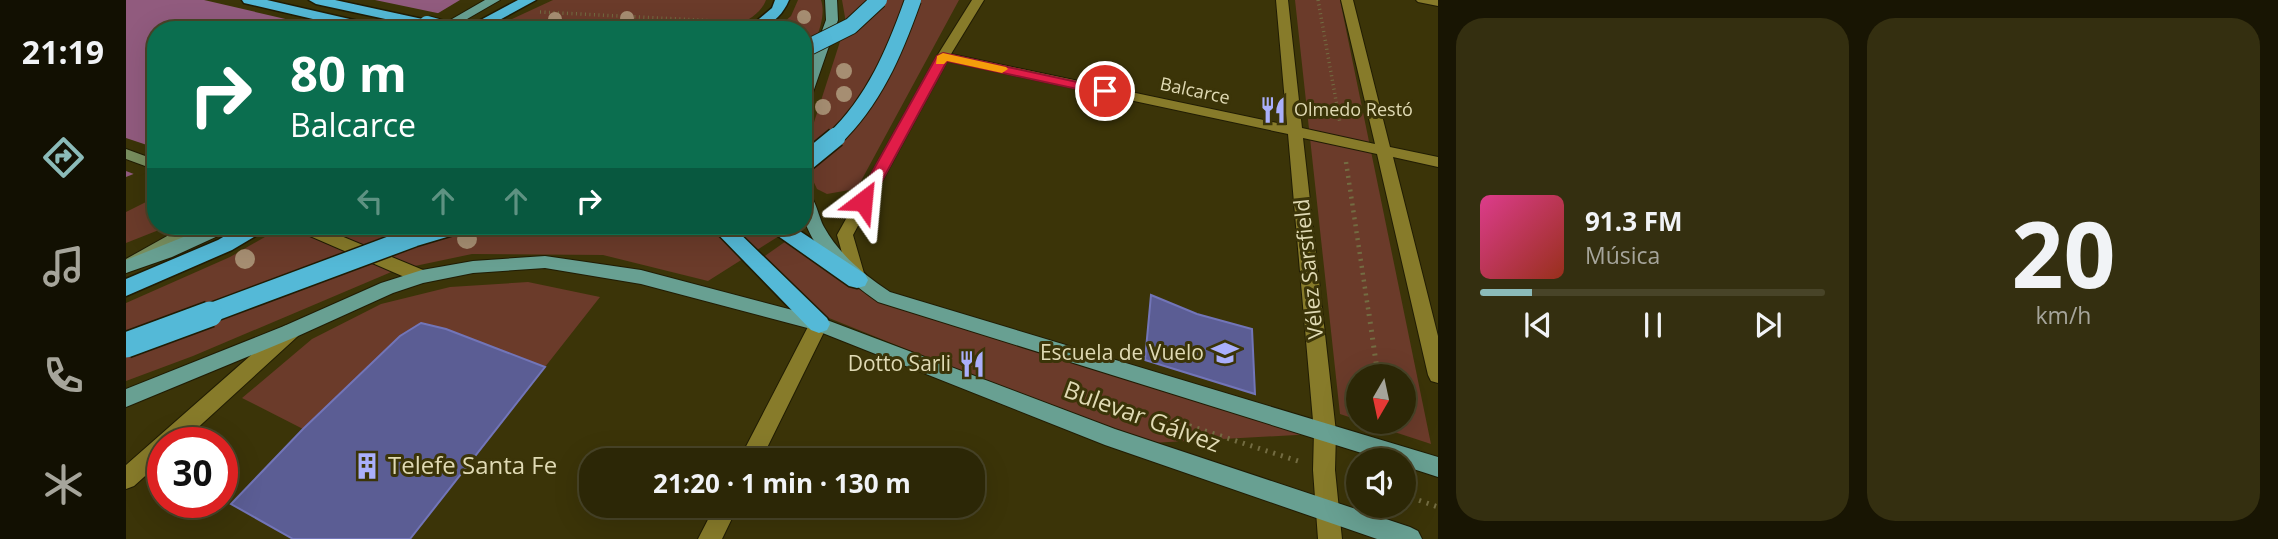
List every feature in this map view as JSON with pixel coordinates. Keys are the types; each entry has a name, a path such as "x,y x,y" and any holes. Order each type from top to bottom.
{"highway":[{"path":"249,0 339,21"},
{"path":"316,0 407,21"},
{"path":"487,21 529,0"},
{"path":"759,21 778,10 782,0"},
{"path":"812,46 851,26 879,0"},
{"path":"812,158 826,149 865,107 897,43 913,0"},
{"path":"126,288 242,235"},
{"path":"126,345 421,235"},
{"path":"729,235 819,324"},
{"path":"791,235 857,279"}],"main road":[{"path":"447,21 494,0"},
{"path":"812,76 832,20 831,0"},
{"path":"126,154 147,162"},
{"name":"Bulevar Gálvez","path":"812,224 857,279 884,297 1438,467"},
{"path":"126,267 181,235"},
{"path":"126,267 205,235"},
{"name":"Bulevar Gálvez","path":"126,398 291,331 387,288 422,277 472,267 545,262 641,277 819,324 1113,438 1327,513 1410,539"}],"street":[{"path":"857,279 845,235 943,56 978,0"},
{"name":"Vélez Sarsfield","path":"1282,0 1325,432 1324,470 1330,539"},
{"path":"1347,0 1438,375"},
{"path":"1422,0 1438,3"},
{"name":"Balcarce","path":"943,56 1438,162"},
{"path":"323,235 422,277"},
{"path":"756,448 819,324"},
{"path":"183,427 291,331"},
{"path":"126,479 147,460"},
{"path":"710,539 721,518"}],"path":[{"path":"1318,0 1343,142 1376,364"},
{"path":"507,10 675,21"},
{"path":"1159,416 1324,470"},
{"path":"1416,499 1438,507"}],"shaded area":[{"path":"126,0 460,0 425,21 147,21 147,169 126,177"},
{"path":"553,0 766,0 758,12 745,21 509,21"},
{"path":"798,0 821,0 822,17 812,48 812,21 785,21 791,16"},
{"path":"842,0 959,0 861,181 855,189 827,194 817,189 812,178 812,128 846,23"},
{"path":"1295,0 1340,0 1415,364 1346,364 1346,416 1340,414"},
{"path":"147,202 147,235 126,243 126,212"},
{"path":"268,235 781,235 708,281 603,255 472,254 396,270 193,356 126,381 126,303 230,257"},
{"path":"789,239 883,301 1314,434 1151,443 993,384 824,316 762,258"},
{"path":"528,282 600,297 545,367 446,329 421,323 400,336 303,429 242,398 312,339 381,304 450,287"},
{"path":"1416,371 1431,444 1401,434 1416,434"}],"pier":[{"path":"204,0 375,0 442,14 431,21 294,21"},
{"path":"126,138 147,145 147,173 139,176 126,171"}],"building":[{"path":"1151,295 1197,314 1252,329 1255,394 1145,360"},
{"name":"Telefe Santa Fe","path":"421,323 446,329 545,367 410,539 293,539 238,508 238,497 303,429 400,336"}],"slow traffic":[{"path":"940,62 943,56 1002,69"}],"place":[{"name":"Olmedo Restó","path":"1273,110"},
{"name":"Escuela de Vuelo","path":"1225,353"},
{"name":"Dotto Sarli","path":"972,364"},
{"name":"Telefe Santa Fe","path":"367,466"}],"route":[{"path":"863,201 943,56 1105,91"}]}
